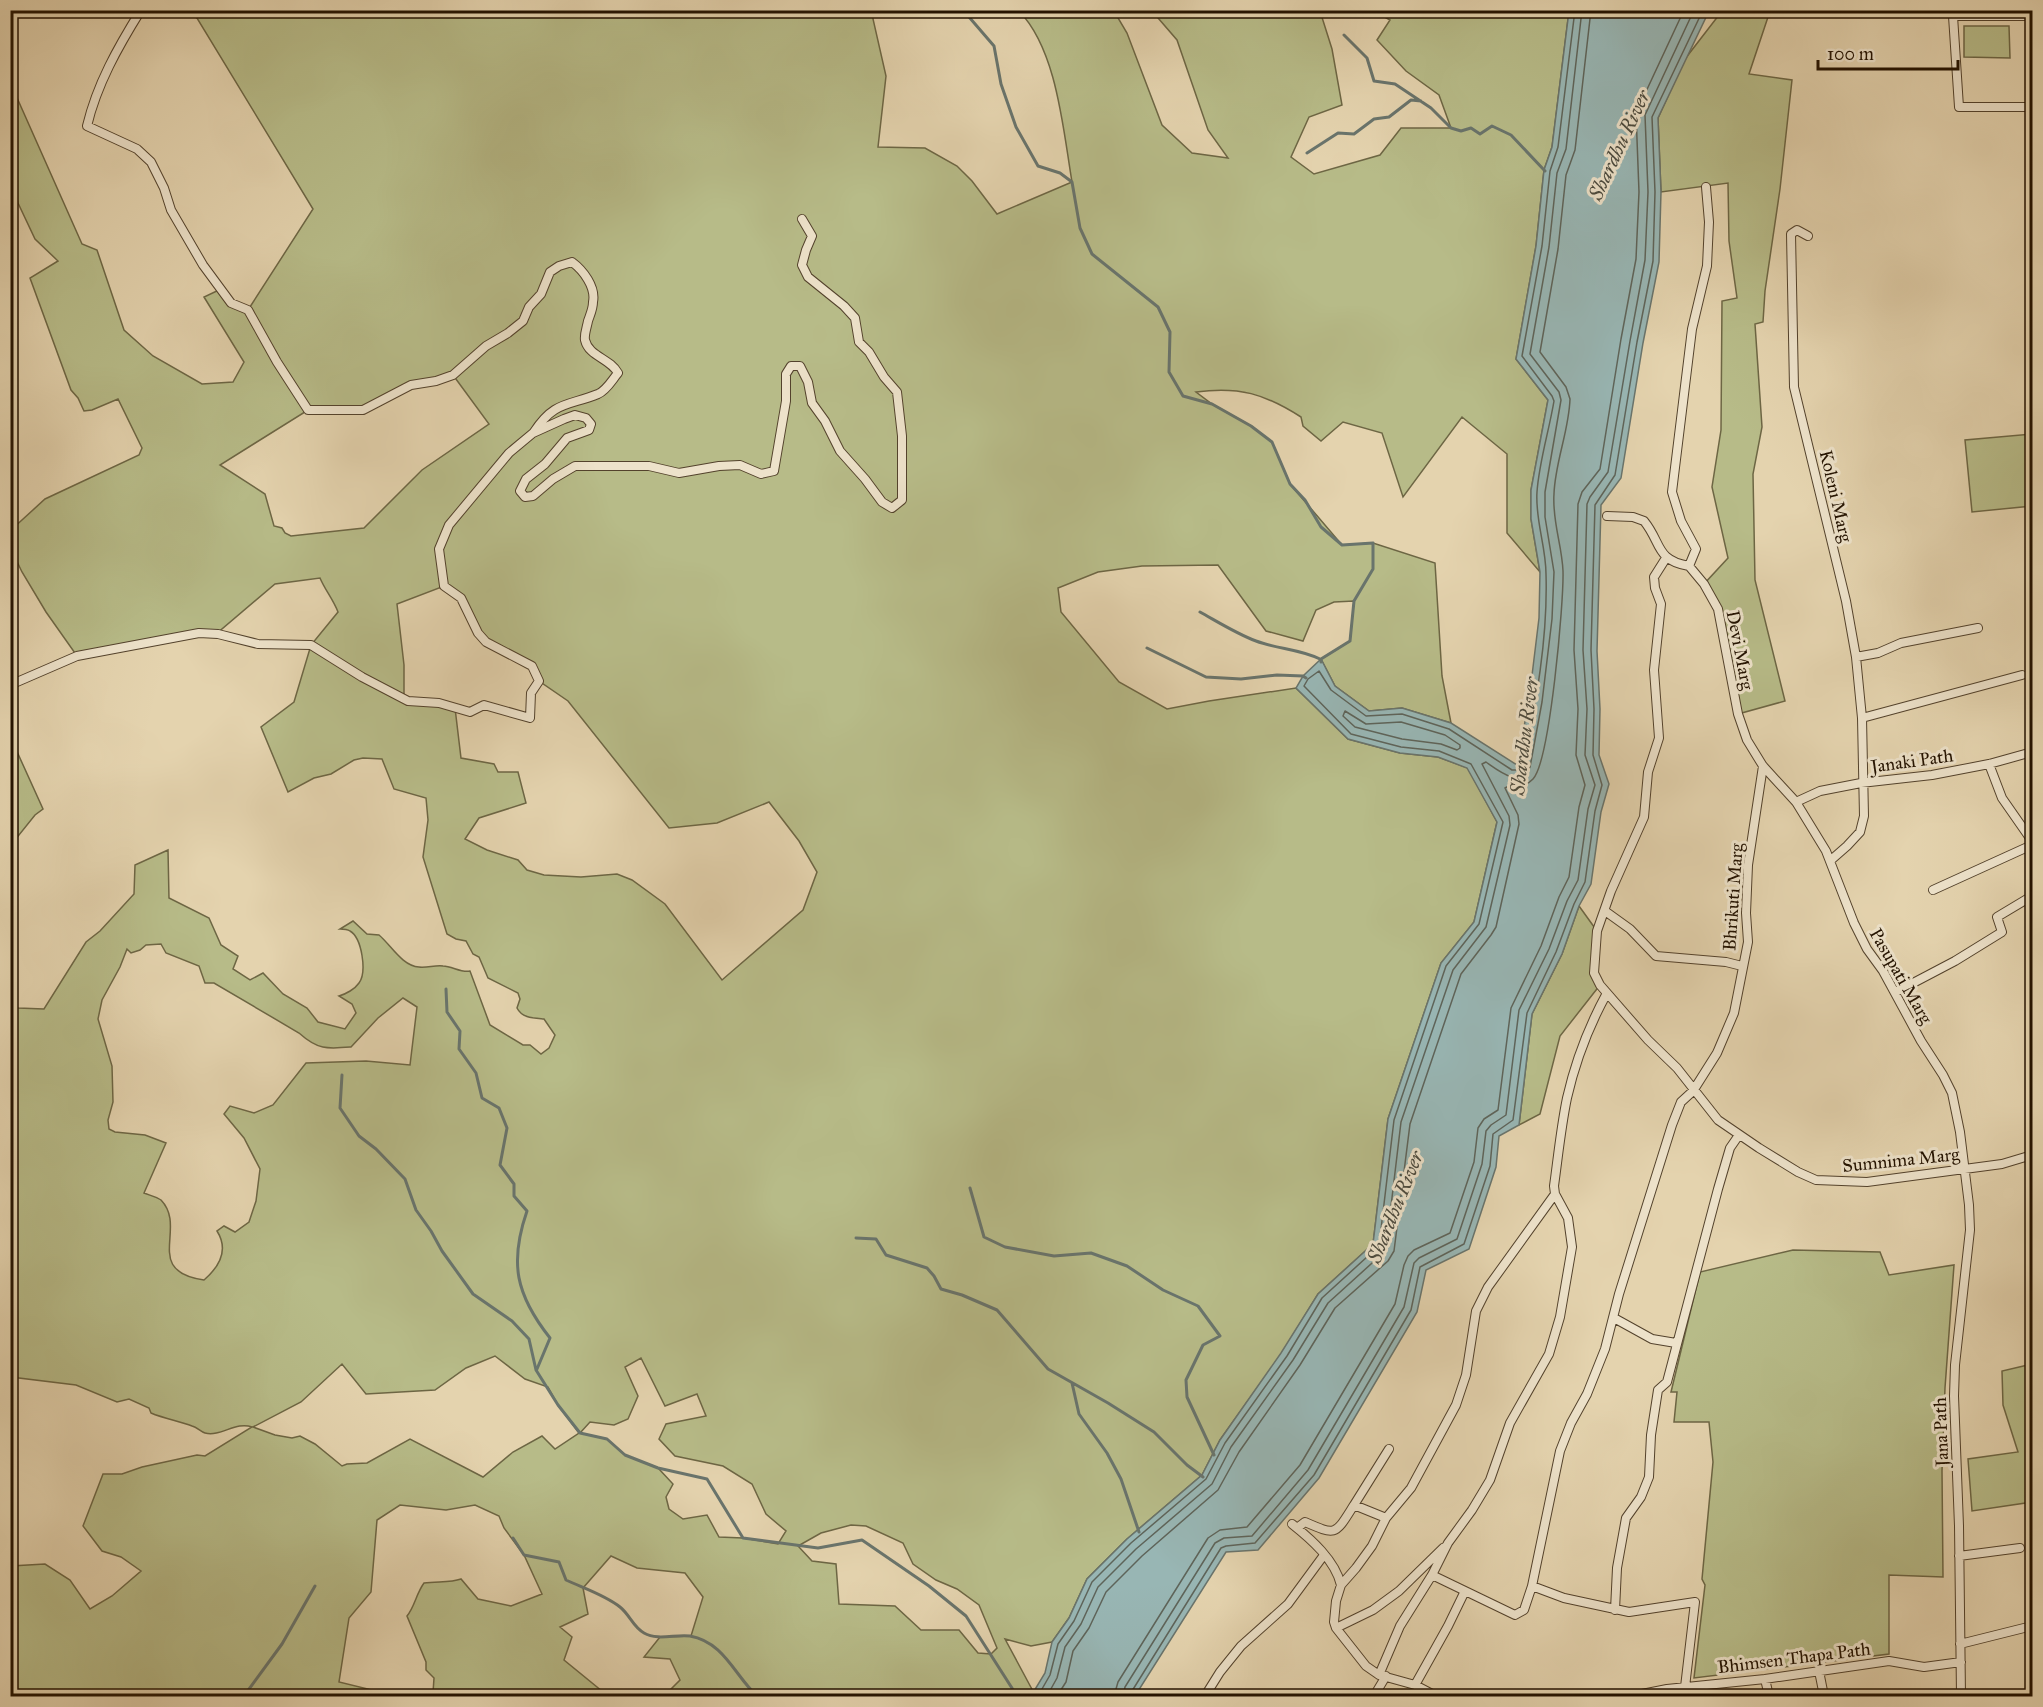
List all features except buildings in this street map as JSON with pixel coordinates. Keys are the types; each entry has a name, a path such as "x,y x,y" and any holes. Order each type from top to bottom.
{"street":[{"path":"141,10 125,35 101,82 93,101 87,126 137,149 151,162 164,188 171,210 203,265 231,303 248,310 277,362 308,410 363,410 403,388 453,375 486,346 523,321 529,307 542,294 550,272 572,262 582,270 591,287 594,300 585,333 586,341 590,349 611,363 618,373 605,389 597,394 568,403 544,416 533,433"},
{"path":"2032,16 1953,15 1959,107 2032,107"},
{"path":"1607,516 1633,517 1644,521 1666,558 1689,567 1696,549 1681,522 1672,492 1692,329 1707,266 1709,222 1706,187"},
{"path":"10,685 77,656 200,633 218,634 258,644 311,645 362,677 408,701 439,703 470,712 484,705 530,718 531,693 539,681 532,666 486,642 477,633 461,598 444,586 439,549 449,525 509,453 533,433 575,415 586,418 591,424 589,430 567,438 545,464 526,479 520,491 525,497 533,496 553,479 575,466 649,466 679,473 740,465 761,474 774,471 786,401 786,374 791,366 800,366 808,382 812,403 825,421 840,451 882,502 892,508 902,500 902,436 897,392 860,342 855,318 844,306 808,277 802,265 812,236 802,219"},
{"name":"Koleni Marg","path":"1808,236 1797,230 1791,234 1794,387 1846,601 1856,657 1862,718 1864,816 1860,832 1831,860"},
{"name":"Sumnima Marg","path":"1666,558 1654,577 1660,604 1654,670 1659,738 1648,772 1644,817 1611,891 1598,931 1594,973 1607,993 1648,1040 1677,1068 1693,1091 1719,1120 1798,1172 1816,1180 1867,1182 2002,1164 2032,1155"},
{"name":"Devi Marg","path":"1689,567 1704,584 1718,609 1738,714 1747,740 1762,766"},
{"path":"1856,657 1878,653 1901,643 1978,628"},
{"path":"1862,718 2022,675"},
{"name":"Janaki Path","path":"1796,802 1820,791 1862,783 1932,775 1989,764 2032,752"},
{"path":"1933,890 2032,843 2002,798 1989,764"},
{"path":"1762,766 1796,802"},
{"name":"Bhrikuti Marg","path":"1465,1591 1515,1615 1524,1610 1532,1586 1560,1451 1570,1423 1587,1394 1605,1349 1619,1294 1672,1125 1681,1102 1693,1091 1706,1073 1727,1033 1734,1012 1748,942 1746,913 1748,865 1762,766"},
{"name":"Pasupati Marg","path":"1796,802 1831,860 1854,923 1867,949 1884,971 1952,1093 1960,1132 1964,1169"},
{"path":"1896,992 1955,961 2002,932 1997,917 2032,896"},
{"path":"1605,911 1630,929 1656,956 1726,962 1742,966"},
{"path":"1336,1628 1373,1610 1400,1591 1448,1543 1490,1480 1510,1423 1549,1354 1560,1317 1572,1247 1568,1218 1555,1194 1554,1186 1567,1096 1592,1019 1607,993"},
{"path":"1615,1610 1617,1568 1626,1518 1641,1497 1649,1477 1651,1435 1658,1390 1667,1382 1727,1158 1730,1148 1739,1135"},
{"name":"Jana Path","path":"1961,1696 1954,1396 1955,1365 1970,1230 1964,1169"},
{"path":"1436,1696 1415,1685 1383,1675 1365,1666 1336,1628 1336,1601 1341,1585 1372,1546 1386,1518 1411,1488 1456,1405 1466,1375 1476,1311 1488,1287 1555,1194"},
{"path":"1614,1318 1652,1339 1676,1343"},
{"path":"1341,1585 1338,1571 1324,1554 1294,1526 1305,1522 1329,1532 1335,1531 1389,1449"},
{"path":"1354,1505 1386,1518"},
{"path":"1374,1696 1400,1626 1432,1575 1448,1543"},
{"path":"1959,1556 2020,1548"},
{"path":"1205,1696 1220,1672 1241,1646 1287,1604 1324,1554"},
{"path":"1415,1685 1465,1591 1432,1575"},
{"path":"1532,1586 1564,1598 1615,1610 1644,1611 1695,1602 1685,1687"},
{"path":"1960,1644 2032,1626"},
{"name":"Bhimsen Thapa Path","path":"1632,1696 1889,1661 1924,1667 1961,1662"},
{"path":"1820,1671 1824,1696"},
{"path":"1766,1678 1769,1696"}],"green space":[{"path":"186,11 873,11 886,76 878,147 925,148 957,166 972,181 997,214 1072,182 1061,115 1050,68 1032,27 1019,11 1114,11 1127,33 1162,125 1192,153 1228,158 1208,130 1177,40 1152,11 1320,11 1332,49 1342,105 1309,117 1291,157 1314,174 1380,155 1401,128 1451,128 1439,95 1406,71 1377,40 1390,20 1374,11 1569,11 1552,147 1544,170 1536,246 1516,359 1548,400 1531,490 1531,519 1540,572 1507,533 1507,454 1462,417 1403,497 1382,433 1343,422 1321,441 1303,426 1301,417 1263,397 1239,391 1196,392 1251,426 1272,442 1290,484 1342,545 1373,543 1435,563 1442,676 1451,723 1402,708 1369,711 1335,686 1321,659 1350,641 1354,601 1334,602 1316,610 1303,641 1266,631 1218,565 1142,566 1098,572 1058,588 1061,612 1119,682 1167,709 1296,688 1348,739 1400,753 1438,757 1468,768 1497,822 1474,922 1441,963 1388,1119 1373,1244 1318,1294 1282,1353 1220,1440 1202,1475 1127,1539 1087,1579 1069,1618 1052,1642 1031,1646 1005,1639 1034,1693 1031,1696 664,1696 680,1680 670,1659 644,1657 660,1637 691,1636 703,1597 685,1573 637,1568 611,1556 583,1588 588,1614 560,1627 572,1637 564,1660 608,1696 436,1696 433,1693 434,1678 426,1670 426,1662 407,1616 424,1583 461,1579 478,1599 511,1606 542,1594 524,1555 504,1528 499,1516 475,1505 446,1510 400,1505 377,1520 371,1592 349,1618 339,1682 372,1690 372,1696 11,1696 11,1566 45,1564 70,1580 90,1609 112,1596 141,1571 121,1557 102,1551 83,1526 103,1474 122,1474 142,1467 197,1455 205,1456 252,1427 240,1426 217,1433 205,1433 194,1427 151,1413 149,1408 129,1399 117,1402 76,1385 11,1377 11,1001 18,1008 44,1009 86,942 100,931 134,894 135,865 168,850 169,898 209,918 221,945 238,956 233,969 250,980 263,973 283,994 307,1008 318,1022 345,1029 356,1013 352,1004 339,996 357,985 363,971 358,941 350,931 340,929 353,921 367,934 379,935 402,959 413,966 446,966 470,971 490,1025 523,1045 530,1045 541,1054 549,1048 555,1035 544,1019 528,1017 519,1011 517,1008 520,999 518,993 488,978 479,957 473,954 466,941 447,934 423,857 428,820 426,798 394,789 382,759 363,758 354,760 331,774 314,778 288,792 261,727 294,702 311,645 338,612 320,578 275,584 216,634 77,656 46,612 11,549 11,530 45,499 139,455 142,448 118,399 84,411 71,390 30,278 58,261 35,239 18,203 11,174 10,82 82,244 97,250 124,330 153,356 202,384 233,382 244,362 204,297 221,289 231,303 248,310 313,209 197,18","holes":["453,375 489,424 422,470 364,528 291,536 282,528 274,526 265,494 220,465 308,410 374,405 411,385","444,586 461,598 486,642 532,666 539,681 568,701 669,828 717,823 769,802 799,841 817,872 803,910 722,980 665,904 632,880 617,874 581,877 544,875 527,870 518,860 487,850 465,839 479,818 526,803 518,772 498,772 494,764 461,758 455,708 404,698 404,665 397,604","161,944 166,953 199,966 205,983 214,983 312,1043 323,1047 351,1047 378,1018 403,998 417,1007 410,1065 366,1061 306,1063 273,1105 254,1113 230,1106 224,1114 244,1138 260,1169 256,1201 249,1222 235,1232 224,1226 217,1231 221,1238 221,1258 204,1280 185,1275 175,1268 170,1258 168,1211 161,1200 144,1193 166,1143 145,1135 115,1132 109,1129 108,1120 113,1102 112,1066 98,1019 102,1000 127,949 131,953 146,945","495,1356 525,1379 548,1387 579,1433 555,1449 542,1436 513,1452 483,1477 410,1439 367,1463 342,1466 315,1444 300,1436 292,1438 275,1435 253,1427 301,1402 342,1364 366,1394 435,1390 466,1368","641,1358 665,1406 697,1394 706,1416 666,1424 659,1439 675,1456 723,1466 752,1484 766,1514 786,1531 778,1544 743,1538 719,1537 707,1515 683,1519 669,1509 666,1497 673,1484 658,1468 625,1455 607,1439 580,1433 590,1422 614,1425 628,1419 638,1396 625,1367","851,1525 866,1526 903,1543 913,1564 936,1580 957,1589 979,1605 997,1648 991,1654 978,1653 959,1630 921,1630 895,1606 839,1604 836,1564 812,1561 798,1546 821,1533"]},
{"path":"1722,11 1770,11 1749,74 1792,80 1763,322 1755,324 1762,427 1753,474 1755,580 1785,701 1738,714 1722,627 1704,584 1728,558 1712,487 1721,430 1722,301 1737,298 1729,241 1728,183 1661,192 1658,118 1685,59"},
{"path":"1964,26 2009,26 2010,58 1964,57"},
{"path":"2032,434 2032,506 1972,512 1965,440"},
{"path":"10,745 14,745 43,809 35,815 11,845"},
{"path":"1579,906 1597,931 1594,955 1600,985 1560,1036 1540,1114 1519,1125 1532,1014 1562,954"},
{"path":"1793,1250 1880,1252 1889,1275 1954,1265 1945,1388 1942,1471 1943,1577 1889,1575 1889,1654 1694,1678 1705,1585 1702,1579 1713,1462 1709,1422 1674,1422 1677,1392 1671,1392 1700,1272"},
{"path":"2032,1364 2032,1502 1972,1511 1968,1459 2018,1452 2003,1405 2002,1371"}],"water":[{"name":"Shardhu River","path":"1569,11 1709,11 1658,118 1661,192 1659,262 1621,478 1601,505 1597,651 1600,709 1599,755 1609,784 1601,812 1591,884 1579,906 1562,954 1532,1014 1519,1125 1499,1136 1496,1167 1469,1249 1426,1270 1417,1312 1319,1478 1258,1550 1226,1552 1135,1696 1031,1696 1045,1673 1052,1642 1069,1618 1087,1579 1127,1539 1202,1475 1220,1440 1281,1353 1318,1294 1373,1244 1388,1119 1441,963 1474,922 1497,822 1467,768 1438,757 1400,753 1348,739 1296,688 1303,676 1321,659 1335,686 1369,711 1402,708 1451,723 1517,765 1529,700 1539,618 1540,572 1531,519 1531,490 1548,400 1516,359 1536,246 1544,170 1552,147"}],"waterway":[{"path":"963,10 994,46 1001,84 1016,127 1038,166 1060,173 1072,182 1080,228 1092,254 1158,307 1170,332 1169,372 1183,396 1212,404 1251,426 1272,442 1290,484 1305,500 1321,527 1342,545 1373,543 1373,569 1354,601 1350,641 1321,659 1321,662"},
{"path":"1344,35 1367,58 1374,81 1395,84 1431,108 1451,128 1461,131 1471,128 1480,134 1492,126 1511,135 1545,171"},
{"path":"1307,153 1338,133 1354,134 1374,119 1389,117 1411,100 1421,101"},
{"path":"1200,612 1256,641 1320,659"},
{"path":"1147,648 1206,677 1241,679 1277,675 1306,678"},
{"path":"446,989 447,1012 460,1031 459,1049 476,1073 482,1098 499,1108 507,1128 500,1165 514,1184 514,1196 527,1211 518,1247 519,1278 530,1307 550,1338 537,1369"},
{"path":"342,1075 340,1108 359,1136 376,1149 405,1179 416,1210 473,1294 512,1321 529,1339 536,1370 558,1405 580,1433 607,1439 625,1455 658,1468 707,1479 743,1538 818,1548 862,1540 929,1586 966,1616 1017,1696"},
{"path":"970,1188 984,1237 1005,1247 1054,1256 1091,1253 1127,1266 1163,1290 1198,1306 1220,1336 1203,1345 1186,1380 1187,1397 1214,1455"},
{"path":"856,1238 876,1239 886,1255 927,1268 941,1289 997,1310 1048,1369 1154,1432 1187,1465 1203,1477"},
{"path":"1072,1383 1079,1414 1107,1453 1121,1479 1139,1532"},
{"path":"513,1538 524,1555 559,1562 566,1580 614,1603 644,1633 655,1637 690,1636 712,1645 757,1696"},
{"path":"244,1696 282,1644 315,1586"}]}
